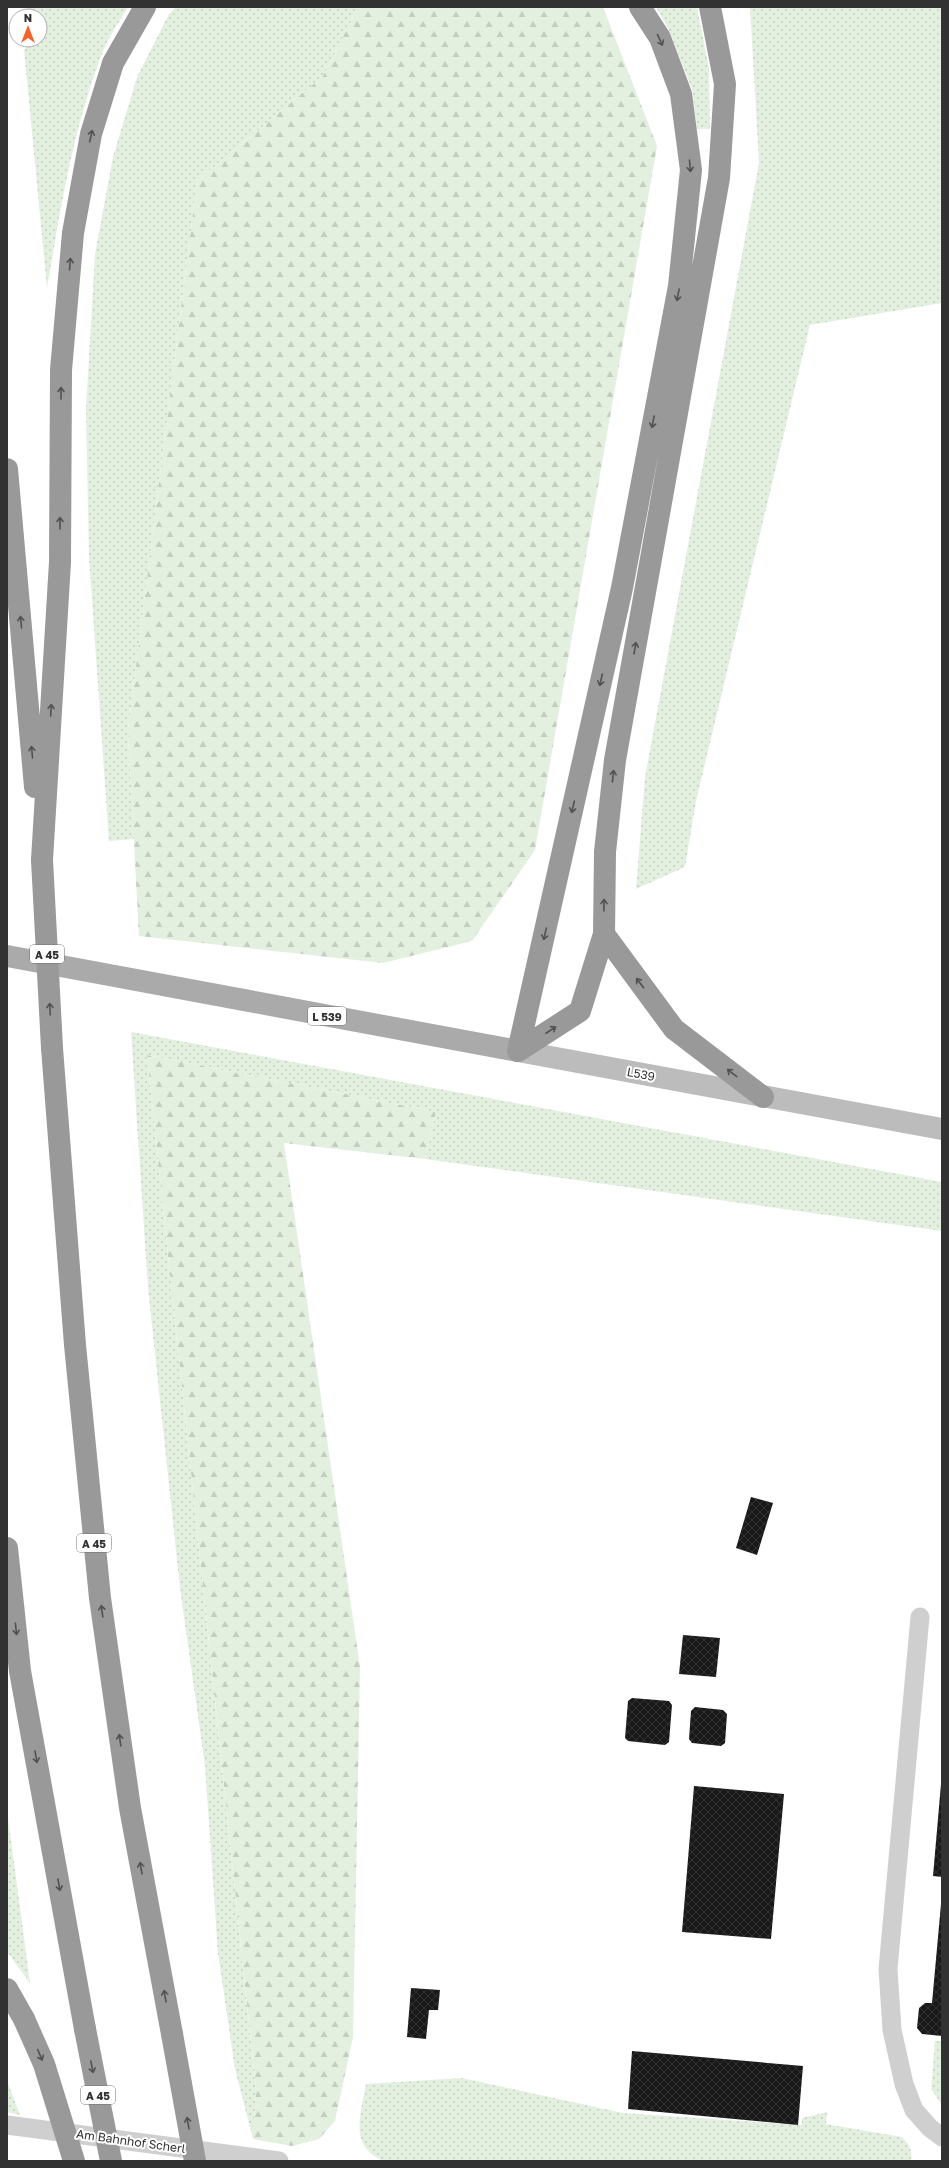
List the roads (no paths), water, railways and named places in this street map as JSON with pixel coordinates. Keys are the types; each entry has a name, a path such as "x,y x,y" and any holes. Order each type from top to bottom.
{"highway":[{"path":"42,860 60,562 61,370 73,233 91,134 111,70 145,7"},
{"path":"518,1051 622,588 679,286 691,170 681,94 660,38 640,7"},
{"path":"518,1051 580,1011 604,934 605,852 615,760 719,178 725,84 710,7"},
{"name":"A 45","path":"7,469 42,860 52,1048 75,1345 100,1598 130,1808 195,2161"},
{"path":"604,934 674,1029 763,1097"},
{"name":"A 45","path":"7,1548 20,1671 85,2029 111,2161"},
{"path":"7,1989 24,2019 44,2064 74,2161"}],"main road":[{"name":"L 539","path":"7,956 518,1051"},
{"name":"L539","path":"518,1051 763,1097"},
{"name":"L 539","path":"763,1097 942,1129"}],"lane":[{"path":"920,1617 888,1970 892,2030 904,2084 914,2110 930,2128 942,2138"},
{"name":"Am Bahnhof Scherl","path":"7,2125 279,2161"}]}
